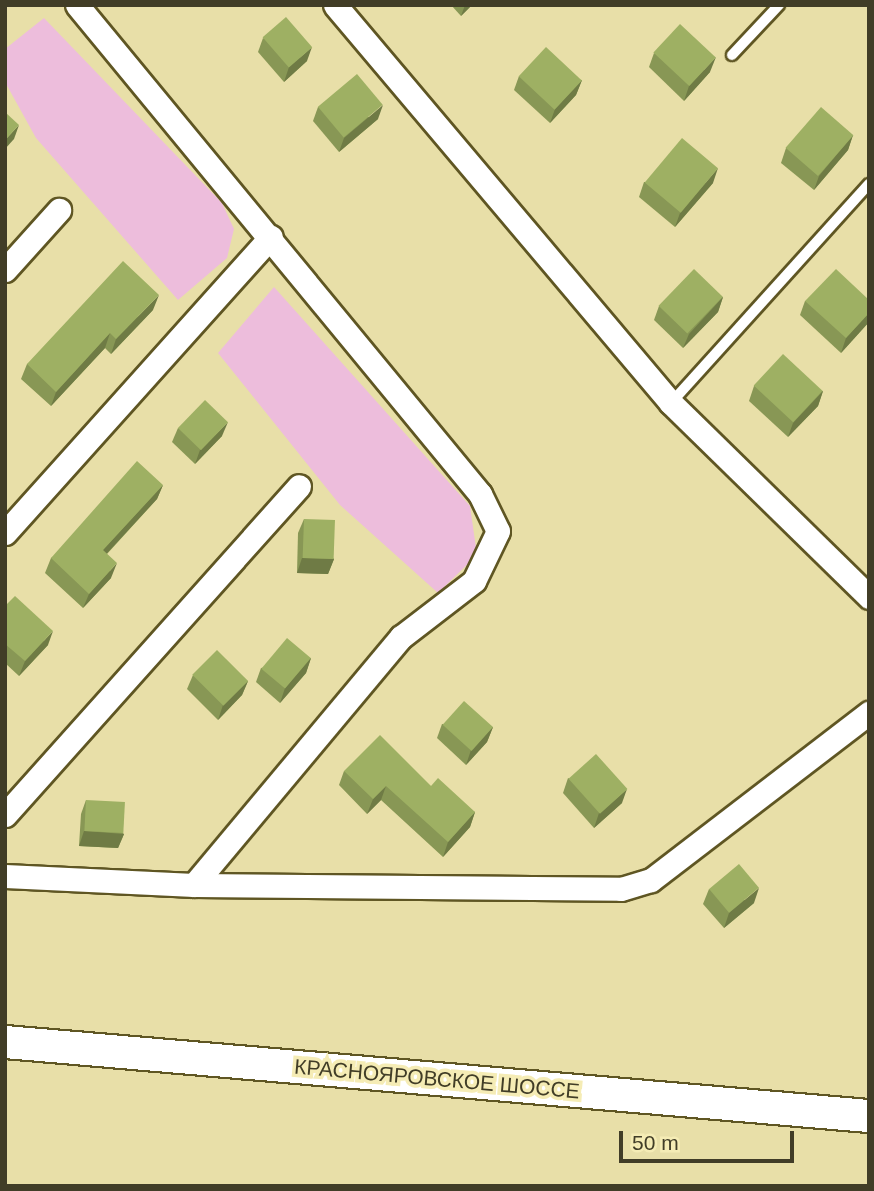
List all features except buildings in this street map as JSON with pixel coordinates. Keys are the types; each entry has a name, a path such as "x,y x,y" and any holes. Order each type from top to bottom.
{"street":[{"path":"77,5 271,237 480,494 498,531 474,581 401,637 194,885"},
{"path":"335,5 671,403 869,597"},
{"path":"5,270 59,210"},
{"path":"5,533 271,237"},
{"path":"5,815 299,486"},
{"path":"5,876 194,885 621,889 651,880 869,713"},
{"name":"КРАСНОЯРОВСКОЕ ШОССЕ","path":"5,1042 869,1116"}],"lane":[{"path":"732,55 779,5"},
{"path":"671,403 869,184"}],"shaded area":[{"path":"44,18 222,203 234,229 227,258 178,300 36,138 5,82 5,49"},
{"path":"274,287 470,506 477,555 438,593 340,505 218,353"}]}
